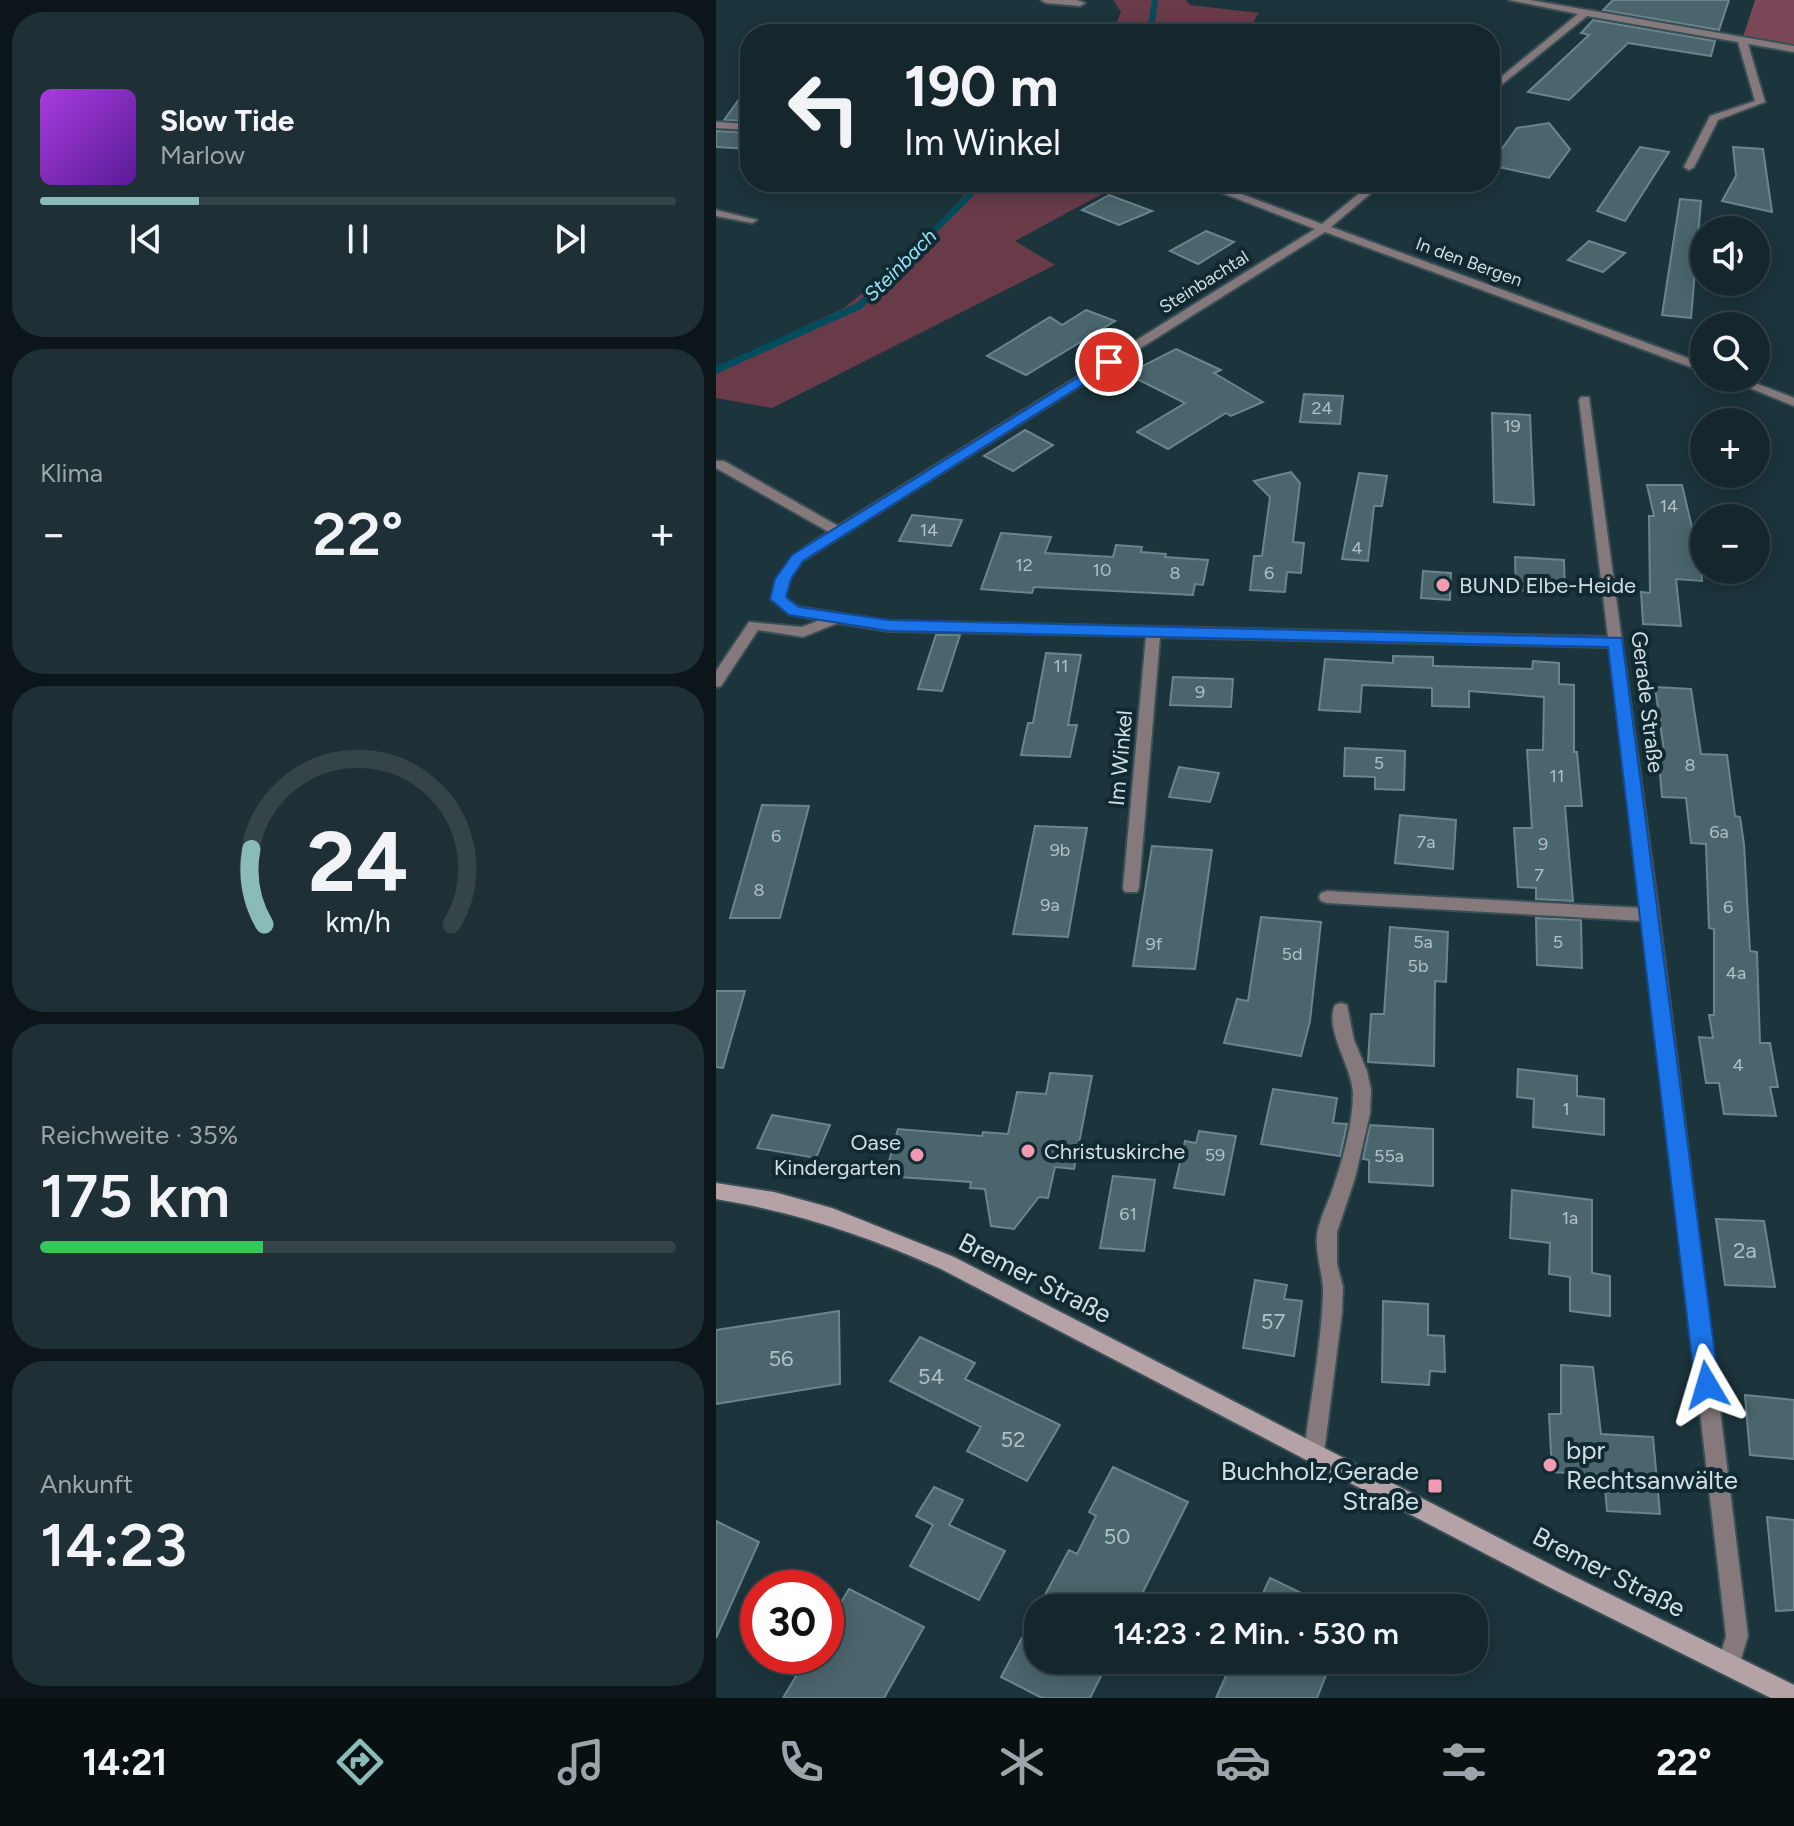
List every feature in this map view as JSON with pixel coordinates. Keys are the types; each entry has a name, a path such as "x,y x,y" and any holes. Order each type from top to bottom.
{"street":[{"path":"1046,0 1080,3"},
{"path":"1514,0 1794,49"},
{"path":"1500,83 1585,13"},
{"path":"1689,167 1714,118 1760,102 1742,40"},
{"path":"716,125 740,126"},
{"name":"In den Bergen","path":"1227,192 1690,363"},
{"name":"Steinbachtal","path":"835,618 794,611 778,599 783,579 797,558 1322,229 1367,192"},
{"path":"716,213 752,220"},
{"path":"1768,392 1794,402"},
{"name":"Gerade Straße","path":"1585,400 1651,915 1737,1636 1729,1664"},
{"path":"719,464 838,532"},
{"path":"716,682 754,625 803,632 835,618 889,626 1616,642"},
{"name":"Im Winkel","path":"1131,888 1153,632"},
{"path":"1327,897 1651,915"},
{"path":"1314,1453 1332,1313 1333,1287 1327,1264 1327,1232 1346,1178 1361,1114 1362,1090 1345,1040 1341,1010"},
{"name":"Bremer Straße","path":"716,1191 811,1211 953,1266 1794,1697"}],"shaded area":[{"path":"1113,0 1186,0 1190,5 1259,13 1252,24 1116,24 1121,12"},
{"path":"1755,0 1794,0 1794,49 1742,40"},
{"path":"967,192 1106,192 1015,241 1055,265 772,408 716,398 716,368 844,308 917,248"}],"building":[{"path":"1613,0 1729,0 1719,30 1603,10"},
{"path":"1593,20 1715,41 1711,56 1628,43 1569,100 1528,92 1589,35 1581,33"},
{"path":"740,98 740,121 724,120"},
{"path":"1549,123 1570,149 1549,178 1500,167 1500,151 1517,128"},
{"path":"716,131 740,132 740,148 716,147"},
{"path":"1640,147 1669,152 1625,221 1597,211"},
{"path":"1733,147 1763,149 1772,212 1722,201 1736,176"},
{"path":"1109,195 1152,211 1119,225 1082,210"},
{"path":"1680,199 1701,201 1700,216 1690,216 1690,296 1693,296 1690,318 1662,315"},
{"path":"1206,231 1234,242 1198,264 1170,251"},
{"path":"1589,241 1625,253 1603,272 1568,260"},
{"path":"1086,310 1115,321 1026,375 987,356 1050,317 1062,325"},
{"path":"1176,349 1221,370 1214,373 1263,402 1231,416 1226,413 1168,449 1137,432 1185,403 1127,374"},
{"path":"1304,394 1343,396 1340,424 1300,422"},
{"path":"1492,413 1530,415 1534,505 1494,502"},
{"path":"1025,430 1053,445 1013,471 984,456"},
{"path":"1291,472 1300,483 1293,542 1304,543 1301,573 1287,572 1285,592 1250,590 1254,556 1262,556 1270,497 1254,481"},
{"path":"1359,473 1387,476 1382,506 1374,506 1368,561 1342,559"},
{"path":"1647,485 1682,485 1690,519 1690,580 1676,579 1681,626 1643,624 1641,592 1650,593 1649,516 1654,516"},
{"path":"912,515 962,520 951,546 899,541"},
{"path":"1001,533 1051,537 1045,553 1113,557 1116,545 1142,547 1141,552 1166,554 1165,557 1208,560 1203,585 1195,584 1193,595 1034,587 1032,593 981,589"},
{"path":"1515,557 1564,560 1565,593 1516,590"},
{"path":"1423,571 1451,573 1450,600 1421,598"},
{"path":"936,635 960,635 942,691 918,689"},
{"path":"1046,653 1081,655 1068,725 1077,725 1070,757 1021,755 1028,723 1033,723"},
{"path":"1393,656 1433,657 1433,666 1532,669 1533,661 1559,663 1559,684 1574,685 1574,752 1577,752 1582,806 1565,806 1573,901 1536,899 1536,888 1518,887 1514,828 1532,828 1527,750 1543,750 1544,697 1469,691 1469,707 1432,706 1432,688 1362,685 1360,712 1319,710 1325,659 1393,663"},
{"path":"1173,677 1233,679 1231,707 1170,705"},
{"path":"1655,687 1691,689 1701,754 1727,755 1735,816 1740,817 1744,844 1750,951 1757,952 1760,1043 1770,1043 1778,1087 1770,1087 1776,1116 1724,1114 1719,1083 1706,1083 1699,1037 1713,1038 1709,1015 1714,1015 1714,929 1709,928 1706,844 1691,843 1686,798 1662,797 1658,751 1664,751"},
{"path":"1345,748 1405,751 1404,790 1375,789 1375,777 1344,776"},
{"path":"1179,767 1219,773 1210,802 1169,797"},
{"path":"762,805 809,806 780,918 730,918"},
{"path":"1400,815 1456,820 1453,869 1395,863"},
{"path":"1035,826 1087,828 1068,937 1013,934"},
{"path":"1152,846 1212,850 1195,969 1133,966"},
{"path":"1261,917 1321,922 1310,1021 1301,1056 1224,1043 1237,999 1248,1001"},
{"path":"1536,918 1581,920 1582,968 1537,965"},
{"path":"1390,927 1448,932 1446,982 1435,981 1434,1066 1368,1062 1371,1014 1384,1014"},
{"path":"716,991 745,991 723,1068 716,1067"},
{"path":"1518,1069 1577,1076 1577,1096 1604,1099 1604,1135 1533,1127 1534,1099 1517,1097"},
{"name":"Christuskirche","path":"1050,1073 1092,1076 1074,1169 1055,1167 1048,1198 1039,1197 1014,1229 991,1226 985,1189 970,1188 971,1182 885,1176 898,1129 982,1136 983,1132 1008,1134 1017,1092 1046,1094"},
{"path":"1273,1089 1337,1098 1333,1123 1347,1124 1340,1156 1261,1144"},
{"path":"772,1115 830,1125 816,1158 757,1148"},
{"path":"1370,1125 1433,1129 1433,1186 1369,1182 1369,1160 1363,1159"},
{"path":"1199,1131 1236,1136 1224,1195 1174,1188 1185,1141 1196,1143"},
{"path":"1113,1176 1155,1180 1144,1251 1100,1248"},
{"path":"1512,1190 1592,1200 1592,1273 1610,1276 1610,1316 1570,1311 1570,1277 1549,1274 1550,1243 1510,1238"},
{"path":"1716,1219 1764,1221 1775,1287 1725,1285"},
{"path":"1255,1280 1287,1285 1284,1299 1302,1301 1294,1356 1243,1348"},
{"path":"1383,1301 1428,1304 1428,1335 1444,1336 1445,1372 1430,1371 1429,1385 1382,1382"},
{"path":"839,1311 840,1384 716,1404 716,1330"},
{"path":"920,1337 975,1363 965,1379 1060,1425 1027,1481 967,1451 981,1427 890,1381"},
{"path":"1561,1365 1593,1367 1601,1434 1653,1437 1660,1514 1607,1511 1604,1475 1552,1472 1549,1414 1561,1414"},
{"path":"1745,1395 1794,1400 1794,1459 1750,1455"},
{"path":"1113,1467 1188,1502 1142,1594 1045,1594 1069,1550 1077,1554 1096,1516 1089,1512"},
{"path":"934,1487 963,1500 949,1525 1005,1551 979,1600 910,1566 933,1525 916,1516"},
{"path":"1767,1517 1794,1520 1794,1610 1776,1611"},
{"path":"716,1521 759,1542 746,1570 740,1570 740,1584 716,1638"},
{"path":"1270,1578 1303,1594 1263,1594"},
{"path":"849,1589 924,1627 884,1698 783,1698 797,1674 844,1674 844,1597"},
{"path":"1024,1634 1024,1674 1102,1674 1090,1698 1042,1698 1001,1677"},
{"path":"1227,1674 1326,1674 1317,1698 1216,1698"}],"waterway":[{"name":"Steinbach","path":"1151,24 1155,0"},
{"name":"Steinbach","path":"716,370 859,306 973,192"}],"place":[{"name":"BUND Elbe-Heide","path":"1443,585"},
{"name":"Christuskirche","path":"1028,1151"},
{"name":"Oase Kindergarten","path":"917,1155"},
{"name":"bpr Rechtsanwälte","path":"1550,1465"},
{"name":"Buchholz,Gerade Straße","path":"1435,1486"}],"route":[{"path":"1109,362 797,558 783,579 778,599 794,611 889,626 1616,642 1707,1385"}]}
